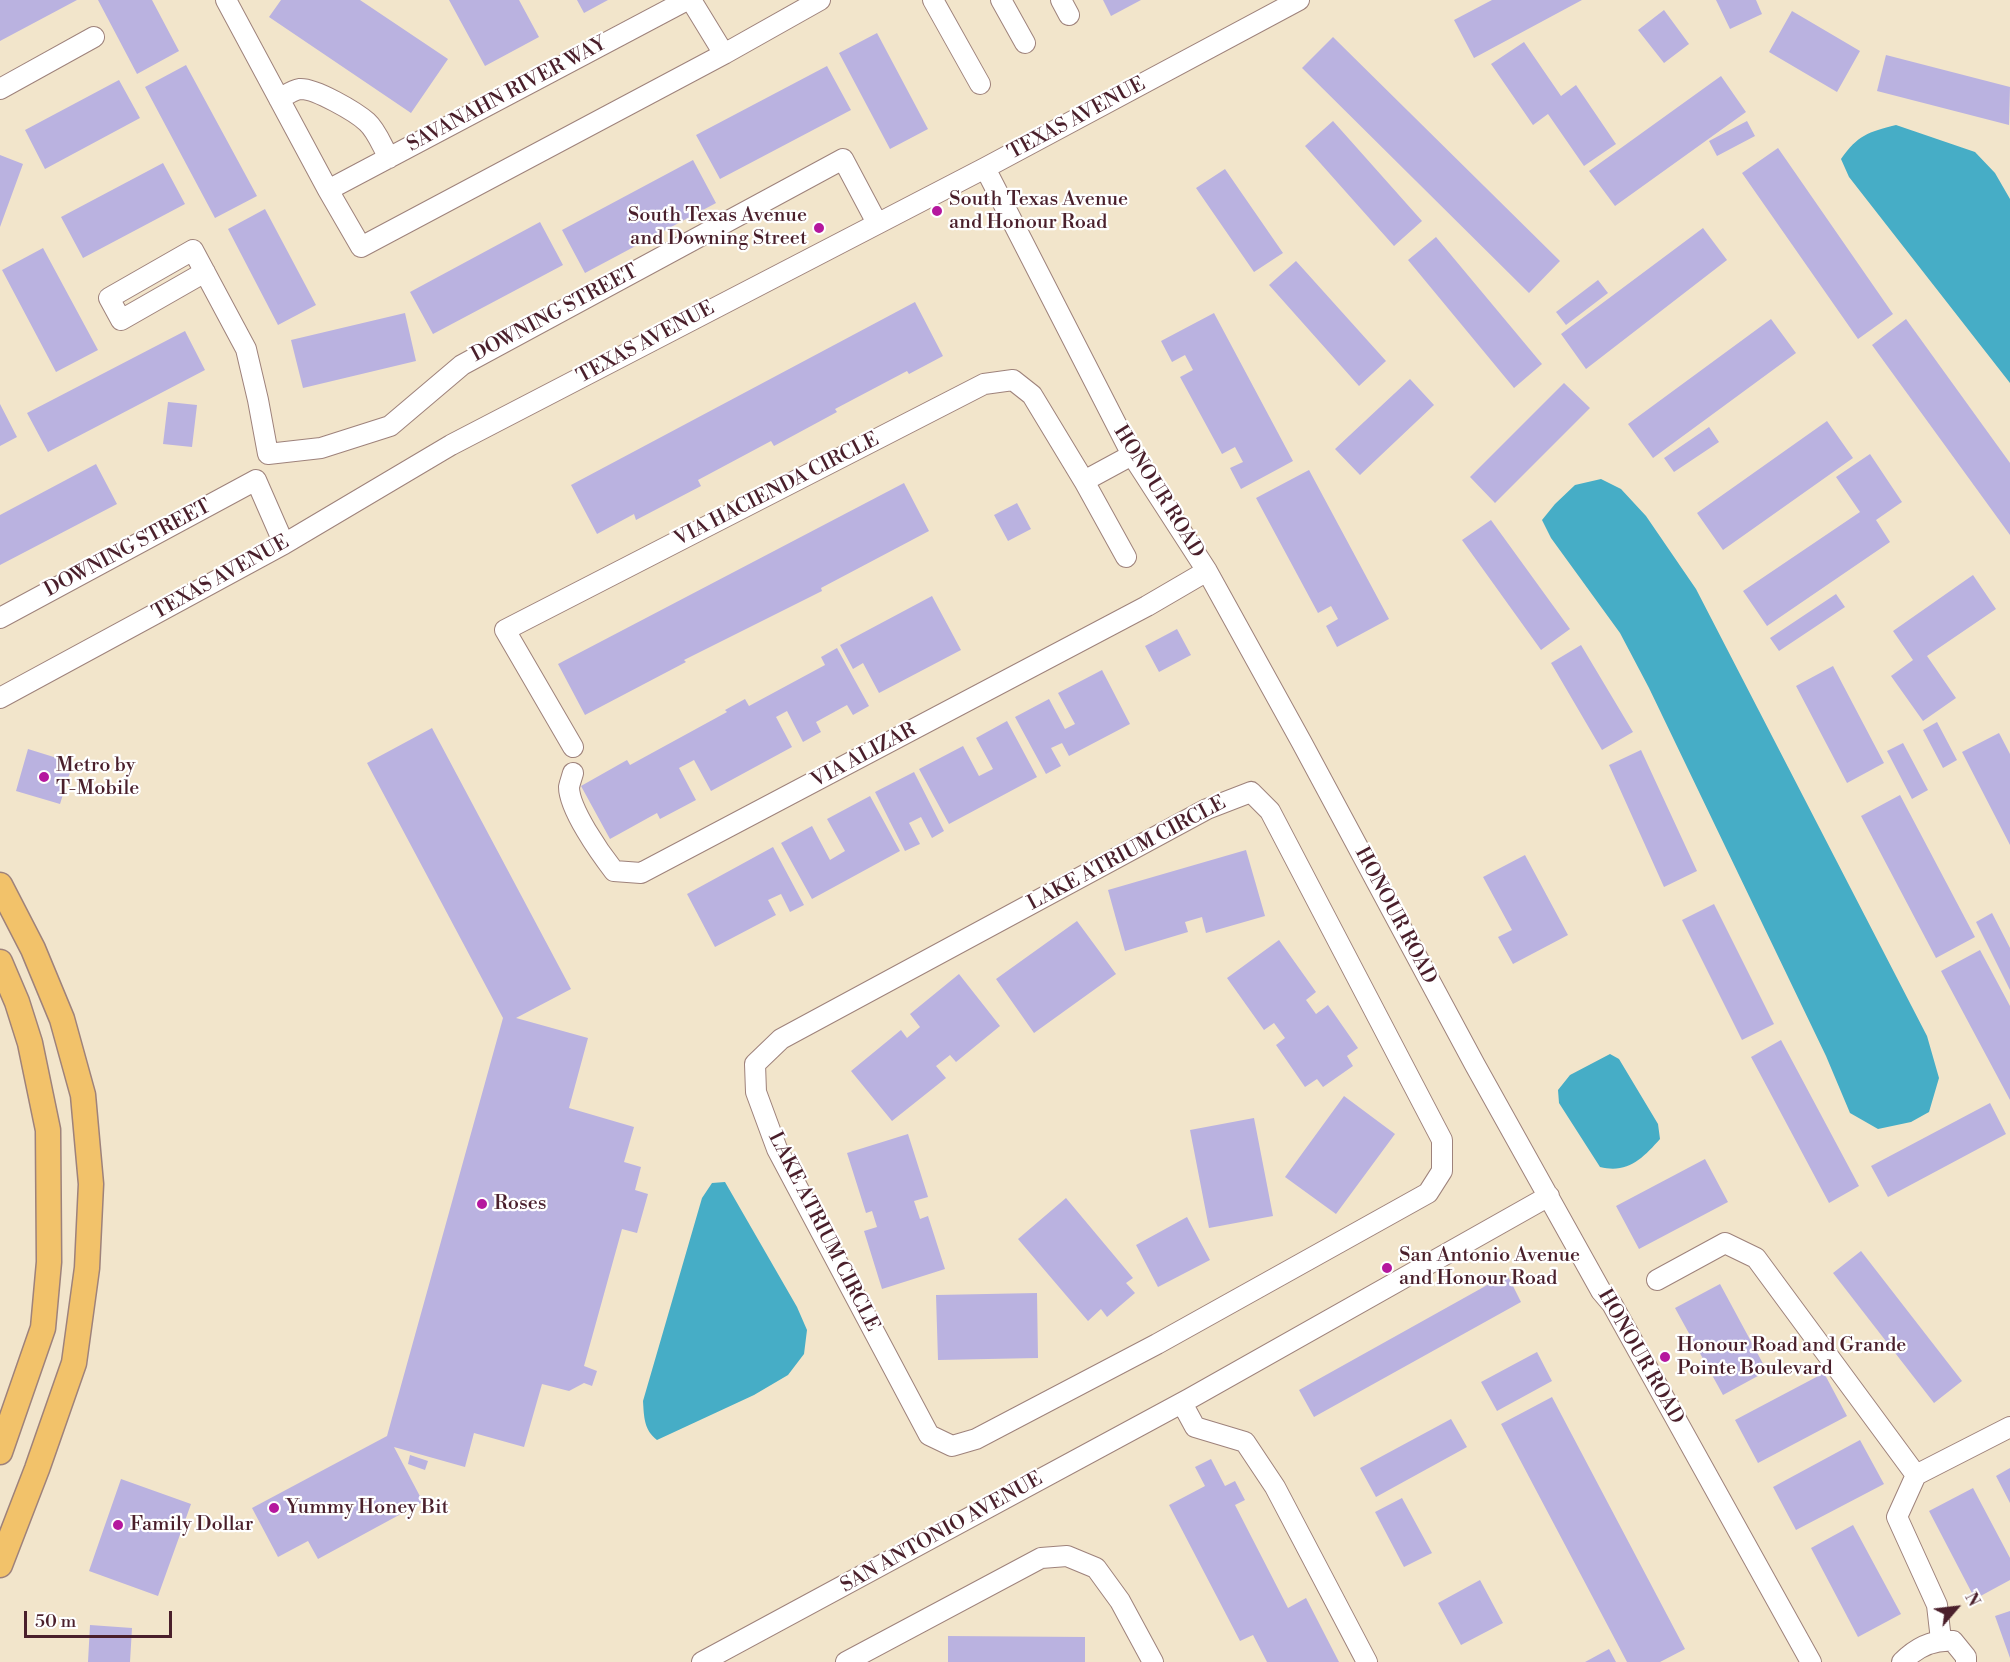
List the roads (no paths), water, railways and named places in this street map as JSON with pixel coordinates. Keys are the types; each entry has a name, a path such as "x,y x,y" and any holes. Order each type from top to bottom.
{"main road":[{"path":"0,885 33,949 62,1019 83,1095 91,1184 87,1268 74,1363 0,1565"},
{"path":"0,962 17,1002 30,1043 48,1130 49,1262 43,1328 0,1452"},
{"path":"49,1262 87,1268"}],"street":[{"path":"226,0 328,190 362,247 724,54 820,0"},
{"path":"689,0 724,54"},
{"name":"SAVANAHN RIVER WAY","path":"328,190 689,0"},
{"path":"933,0 980,84"},
{"path":"1001,0 1025,43"},
{"name":"TEXAS AVENUE","path":"0,698 284,544 451,445 985,168 1299,0"},
{"path":"0,89 94,37"},
{"path":"279,99 297,90 308,89 323,95 366,121 374,130 389,158"},
{"name":"DOWNING STREET","path":"205,272 246,350 268,454 321,448 390,426 462,365 843,159 877,223"},
{"name":"HONOUR ROAD","path":"985,168 1132,455 1207,571 1308,753 1475,1065 1601,1291 1618,1314 1811,1662"},
{"name":"VIA HACIENDA CIRCLE","path":"573,747 505,630 984,384 1013,380 1032,395 1084,481"},
{"path":"1126,557 1084,481 1132,455"},
{"name":"DOWNING STREET","path":"0,618 256,480 284,544"},
{"name":"VIA ALIZAR","path":"573,773 569,788 576,810 596,848 614,871 641,873 1126,617 1207,571"},
{"name":"LAKE ATRIUM CIRCLE","path":"1251,792 1270,811 1442,1140 1442,1171 1428,1193 1157,1344 976,1438 952,1446 929,1435 777,1149 756,1092 755,1064 781,1039 1207,809 1251,792"},
{"name":"SAN ANTONIO AVENUE","path":"702,1662 1182,1403 1549,1196"},
{"path":"1657,1280 1725,1243 1756,1258 1917,1475"},
{"path":"1182,1403 1195,1427 1245,1442 1275,1487 1367,1662"},
{"path":"1941,1640 1937,1605 1897,1517 1917,1475 2010,1427"},
{"path":"846,1662 1041,1558 1067,1556 1096,1568 1120,1601 1153,1662"},
{"path":"1902,1662 1910,1654 1941,1640 1953,1641 1966,1657 1966,1662"}],"water":[{"path":"1896,125 1975,152 1995,173 2010,199 2010,383 1849,177 1841,159 1864,136"},
{"path":"1601,479 1621,489 1646,516 1696,589 1927,1036 1939,1078 1929,1112 1911,1122 1878,1129 1850,1113 1826,1056 1649,688 1620,633 1551,538 1542,520 1575,485"},
{"path":"1610,1054 1619,1059 1658,1124 1660,1139 1634,1163 1610,1169 1600,1167 1559,1103 1558,1090 1570,1075"},
{"path":"725,1182 797,1307 807,1330 804,1354 788,1375 754,1395 657,1440 647,1427 643,1401 702,1198 712,1183"}],"place":[{"name":"South Texas Avenue and Honour Road","path":"937,211"},
{"name":"South Texas Avenue and Downing Street","path":"819,228"},
{"name":"Metro by T-Mobile","path":"44,777"},
{"name":"Roses","path":"482,1204"},
{"name":"San Antonio Avenue and Honour Road","path":"1387,1268"},
{"name":"Honour Road and Grande Pointe Boulevard","path":"1665,1357"},
{"name":"Yummy Honey Bit","path":"274,1508"},
{"name":"Family Dollar","path":"118,1525"}]}
